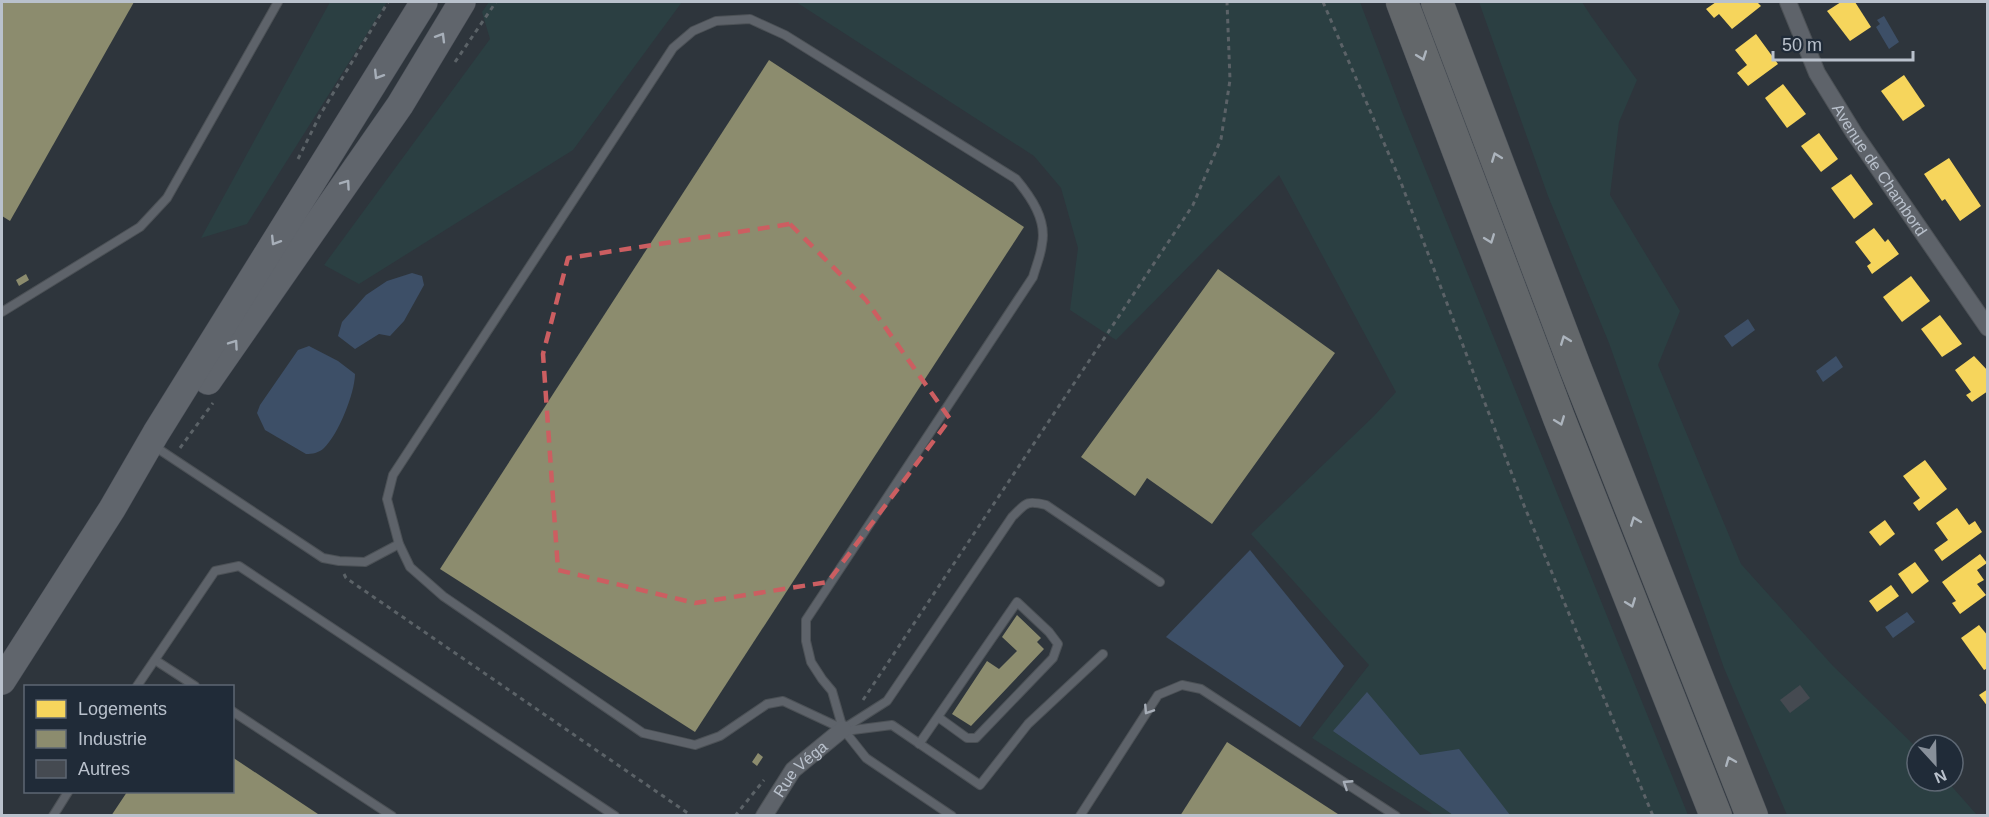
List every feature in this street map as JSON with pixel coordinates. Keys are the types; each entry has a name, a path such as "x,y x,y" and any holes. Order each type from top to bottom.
{"highway":[{"path":"1402,2 1546,384 1716,816"},
{"path":"1437,2 1580,378 1752,816"}],"main road":[{"path":"2,681 112,509 162,423 424,2"},
{"path":"112,509 160,450 400,105 462,2"}],"street":[{"name":"Avenue de Chambord","path":"1788,2 1817,73 1854,133 1988,328"},
{"name":"Rue Véga","path":"764,816 793,770 844,730"}],"lane":[{"path":"2,312 140,227 167,198 278,2"},
{"path":"952,816 866,759 844,730 832,691 812,662 806,641 806,620 1033,277 1043,242 1040,217 1033,200 1016,179 785,34 750,19 717,21 703,26 672,48 393,475 387,499 399,544 410,567 443,596 643,733 695,745 720,736 767,704 783,701 844,730 892,725 981,785 1028,724 1103,654"},
{"path":"160,450 323,558 365,562 399,544"},
{"path":"844,730 887,701 1012,517 1025,504 1031,502 1046,505 1160,582"},
{"path":"138,685 215,571 239,566 615,816"},
{"path":"919,744 1017,602 1049,632 1058,644 1053,658 976,738 967,738 938,717"},
{"path":"155,660 192,685"},
{"path":"1080,816 1158,695 1182,685 1201,689 1396,816"},
{"path":"234,712 392,816"},
{"path":"53,816 67,793"}],"path":[{"path":"863,700 1193,206 1221,139 1230,80 1227,2"},
{"path":"1323,2 1400,180 1523,502 1653,816"},
{"path":"339,561 346,578 692,816"}],"highlighted area":[{"path":"790,224 866,300 950,419 828,582 695,603 558,570 543,354 568,258"}],"green space":[{"path":"330,2 387,2 247,224 201,238"},
{"path":"489,2 682,2 573,150 359,284 324,265 490,39 482,12"},
{"path":"796,2 1360,2 1402,112 1688,815 1434,815 1312,738 1369,665 1251,534 1396,392 1279,175 1116,340 1070,310 1078,248 1061,188 1034,156"},
{"path":"1479,2 1582,2 1637,80 1619,122 1610,195 1680,311 1658,365 1741,564 1833,666 1905,736 1905,793 1958,793 1977,815 1787,815 1724,668 1609,343 1548,196"}],"water":[{"path":"1884,16 1899,42 1889,49 1876,27 1880,24 1877,20"},
{"path":"412,273 422,276 424,285 404,321 390,336 379,334 355,349 338,336 342,322 366,295 387,281"},
{"path":"1748,319 1755,330 1732,347 1724,336"},
{"path":"309,346 338,361 355,374 349,402 335,434 322,450 306,454 265,430 257,413 260,405 298,350"},
{"path":"1836,356 1843,367 1823,382 1816,371"},
{"path":"1250,550 1344,666 1300,727 1166,637"},
{"path":"1907,612 1915,622 1893,638 1885,627"},
{"path":"1367,692 1420,755 1459,749 1510,815 1453,815 1333,731"}],"building: Logements":[{"path":"1716,2 1757,2 1761,6 1732,29 1719,14 1714,18 1706,9"},
{"path":"1841,2 1855,2 1871,27 1850,41 1827,11"},
{"path":"1756,34 1778,64 1748,86 1737,73 1747,65 1735,50"},
{"path":"1904,75 1925,106 1903,121 1881,91"},
{"path":"1783,84 1806,114 1787,128 1765,98"},
{"path":"1819,133 1838,159 1821,172 1801,146"},
{"path":"1949,158 1981,206 1960,221 1945,199 1942,201 1924,174"},
{"path":"1851,174 1873,204 1854,219 1831,188"},
{"path":"1874,228 1885,242 1888,239 1899,254 1872,274 1867,266 1871,263 1855,242"},
{"path":"1911,276 1930,301 1902,322 1883,297"},
{"path":"1940,315 1962,344 1942,357 1921,329"},
{"path":"1974,356 1988,371 1988,391 1972,402 1966,395 1971,392 1955,370"},
{"path":"1925,460 1947,489 1919,511 1913,503 1920,498 1903,476"},
{"path":"1957,508 1969,525 1975,521 1982,532 1942,561 1934,550 1948,540 1936,523"},
{"path":"1885,520 1895,534 1880,546 1869,532"},
{"path":"1980,554 1987,563 1977,570 1984,580 1977,584 1986,595 1960,614 1952,603 1956,601 1942,582"},
{"path":"1915,562 1929,581 1912,594 1898,574"},
{"path":"1891,585 1899,596 1877,612 1869,601"},
{"path":"1979,625 1988,636 1988,668 1984,670 1961,638"},
{"path":"1988,689 1988,707 1979,695"}],"building: Industrie":[{"path":"2,2 134,2 10,221 2,216"},
{"path":"769,60 1024,227 695,732 440,569"},
{"path":"1218,269 1335,353 1212,524 1147,478 1135,496 1081,457"},
{"path":"26,274 29,280 19,286 16,280"},
{"path":"1017,615 1041,638 1037,642 1044,649 971,726 952,714 987,661 999,669 1017,651 1002,637"},
{"path":"1227,742 1341,816 1180,816"},
{"path":"758,753 763,757 757,766 752,762"},
{"path":"234,758 321,816 111,816 126,793 234,793"}],"building: Autres":[{"path":"1800,685 1810,698 1790,713 1780,700"}]}
